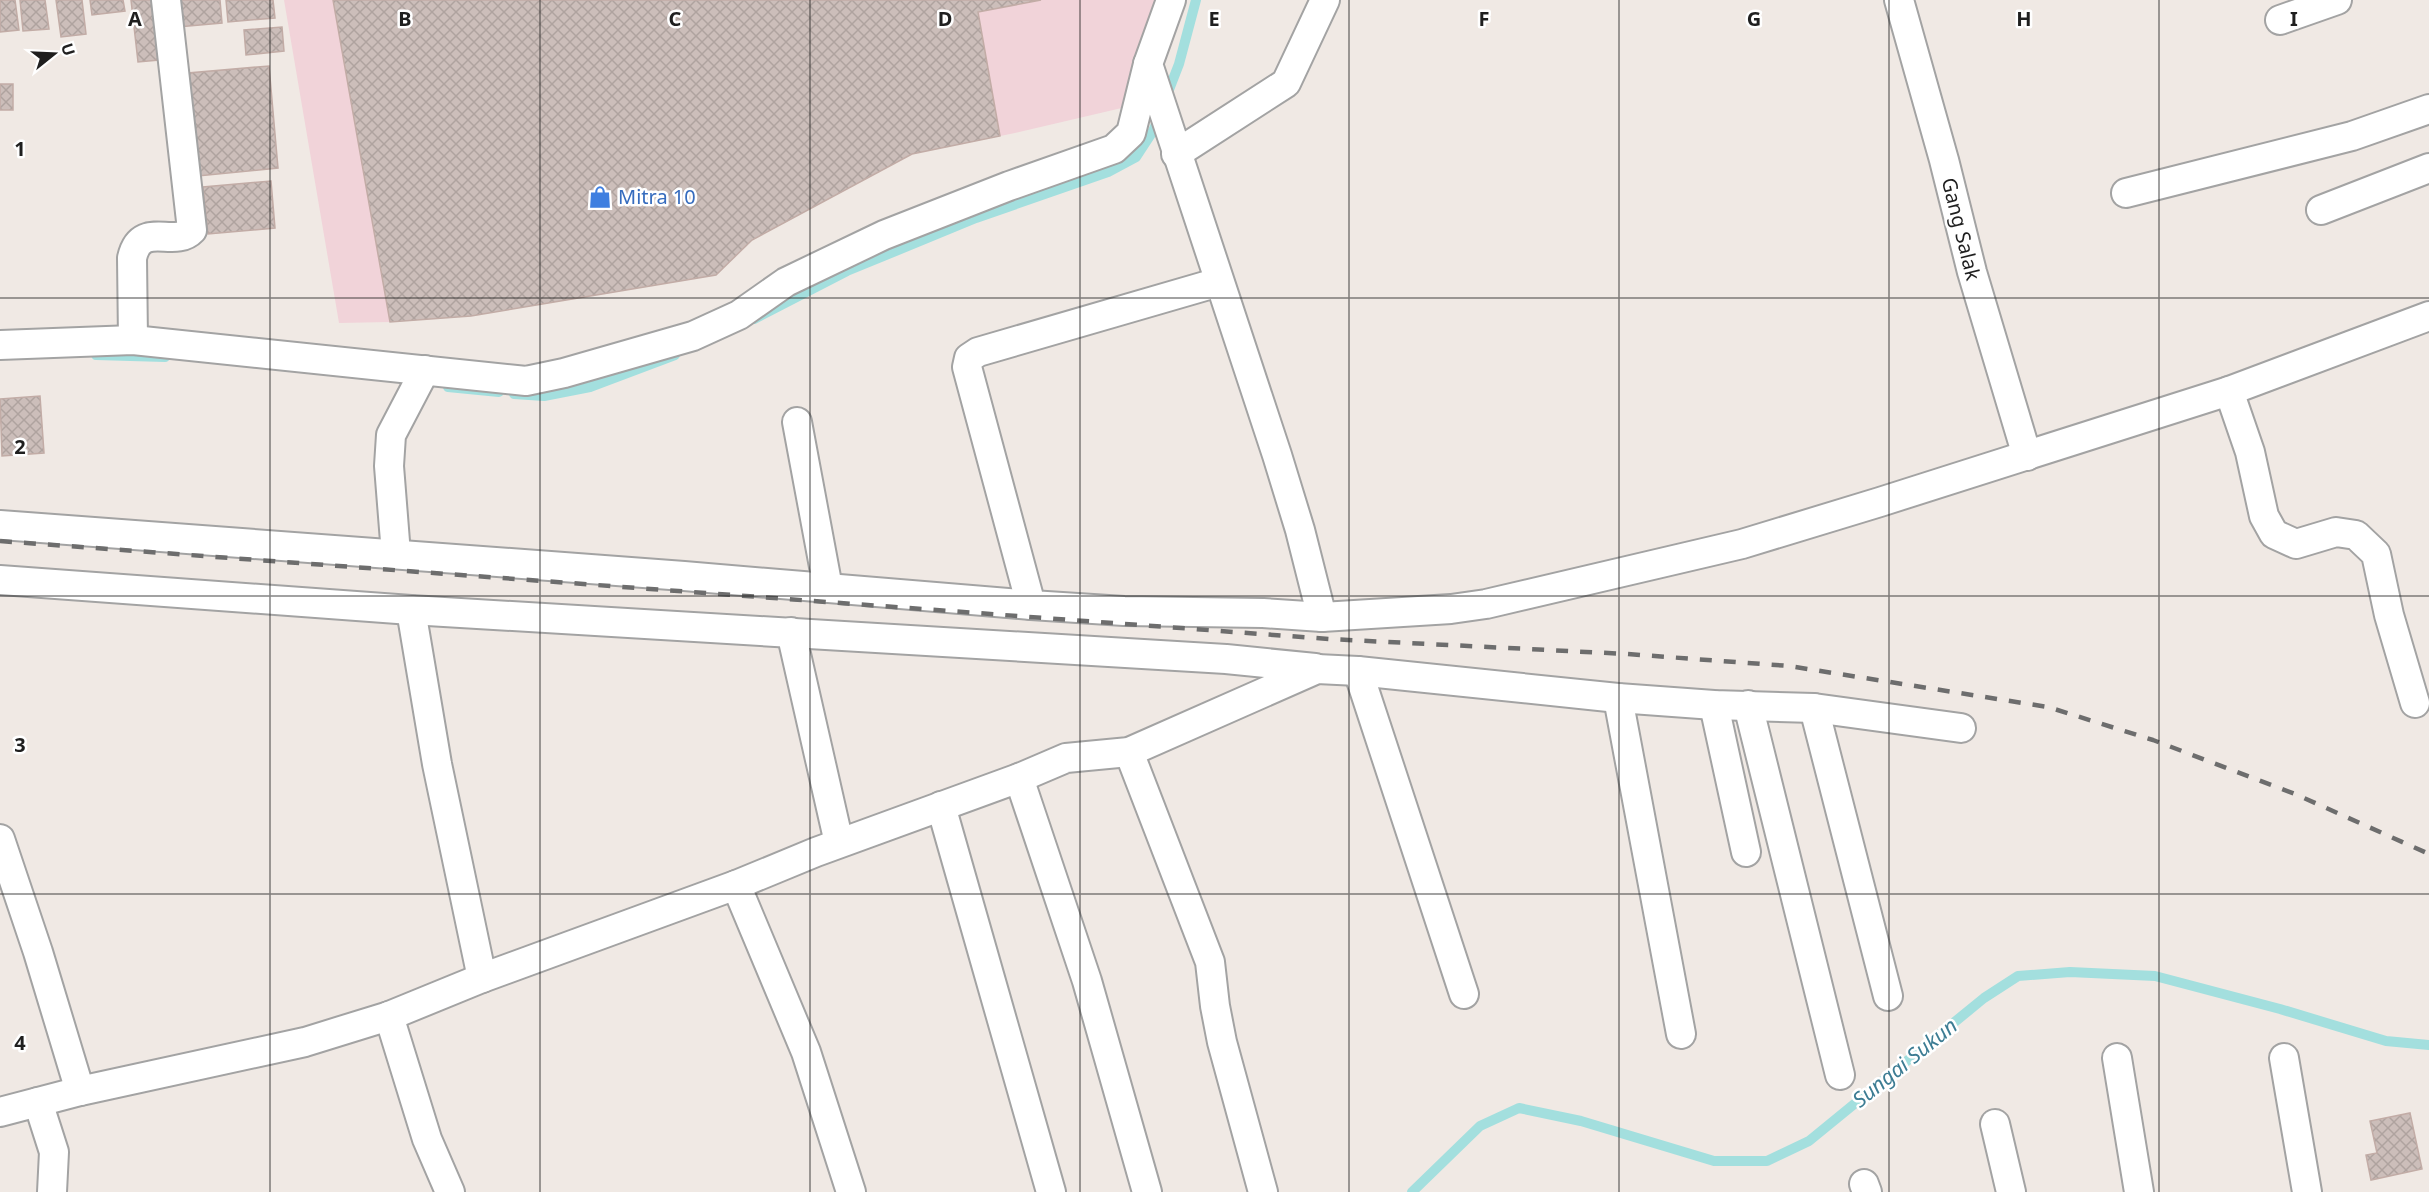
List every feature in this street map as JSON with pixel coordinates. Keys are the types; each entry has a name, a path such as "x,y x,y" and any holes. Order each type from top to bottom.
{"street":[{"path":"133,340 132,258 135,246 146,238 185,235 192,230 166,0"},
{"path":"0,345 133,340 420,380 526,381 564,373 693,336 739,315 786,282 884,235 1009,186 1114,149 1131,133 1148,64 1171,0"},
{"path":"1174,145 1286,83 1325,0"},
{"name":"Gang Salak","path":"1899,0 1944,160 1972,272 2027,456"},
{"path":"2280,20 2337,0"},
{"path":"1148,64 1300,530 1323,617"},
{"path":"2126,193 2352,136 2429,109"},
{"path":"2321,210 2429,168"},
{"path":"1031,605 967,367 969,358 978,352 1219,282"},
{"path":"0,525 1124,611 1323,617 1451,609 1486,604 1742,544 2229,391 2429,316"},
{"path":"396,554 389,466 391,435 420,380"},
{"path":"2229,391 2250,452 2264,516 2274,534 2296,544 2336,532 2356,535 2376,554 2389,615 2415,703"},
{"path":"796,422 828,588"},
{"path":"0,580 411,610 1226,659 1317,669 1358,670 1618,698 1714,705 1815,708 1961,728"},
{"path":"411,610 437,764 482,978"},
{"path":"791,632 840,843"},
{"path":"0,1112 80,1091 305,1042 389,1016 482,978 736,885 840,843 1019,778 1066,758 1129,752 1317,669"},
{"path":"1358,670 1464,994"},
{"path":"1618,698 1681,1034"},
{"path":"1714,705 1746,852"},
{"path":"1748,705 1840,1075"},
{"path":"1815,708 1887,996"},
{"path":"1129,752 1210,962 1222,1042 1263,1192"},
{"path":"1019,778 1087,981 1147,1192"},
{"path":"941,806 1051,1192"},
{"path":"0,839 38,952 80,1091"},
{"path":"736,885 806,1052 851,1192"},
{"path":"389,1016 427,1139 450,1192"},
{"path":"2117,1058 2139,1192"},
{"path":"2284,1058 2307,1192"},
{"path":"38,1102 54,1152 51,1192"},
{"path":"1995,1124 2011,1192"}],"shaded area":[{"name":"Mitra 10","path":"284,0 1156,0 1126,107 912,154 746,239 716,275 471,316 339,323"}],"building":[{"path":"0,0 15,0 19,30 0,32"},
{"path":"20,0 45,0 49,29 23,31"},
{"path":"56,0 82,0 86,34 61,37"},
{"path":"90,0 123,0 125,11 92,15"},
{"path":"131,0 152,0 159,60 138,62"},
{"path":"175,0 220,0 222,23 178,27"},
{"path":"226,0 273,0 275,18 228,22"},
{"name":"Mitra 10","path":"333,0 1041,0 978,12 1000,136 912,154 752,240 716,275 471,316 390,322"},
{"path":"282,27 284,51 246,55 244,30"},
{"path":"269,66 278,168 198,176 188,73"},
{"path":"0,84 13,84 13,110 0,110"},
{"path":"271,181 275,228 208,234 203,187"},
{"path":"40,396 44,453 2,456 0,399"},
{"path":"2410,1113 2422,1169 2371,1180 2366,1155 2377,1153 2370,1121"}],"waterway":[{"path":"1165,100 1179,64 1196,0"},
{"path":"754,319 847,271 976,218 1108,172 1136,157 1159,117"},
{"path":"96,355 165,357"},
{"path":"514,394 544,396 590,387 675,355"},
{"path":"448,387 499,392"},
{"name":"Sungai Sukun","path":"1412,1192 1480,1126 1519,1108 1581,1121 1714,1161 1767,1161 1809,1141 1984,998 2018,976 2070,972 2155,976 2280,1009 2386,1041 2429,1045"}],"railway":[{"path":"0,541 1329,639 1627,654 1789,666 2048,707 2153,740 2295,794 2429,854"}],"place":[{"name":"Mitra 10","path":"600,197"}]}
